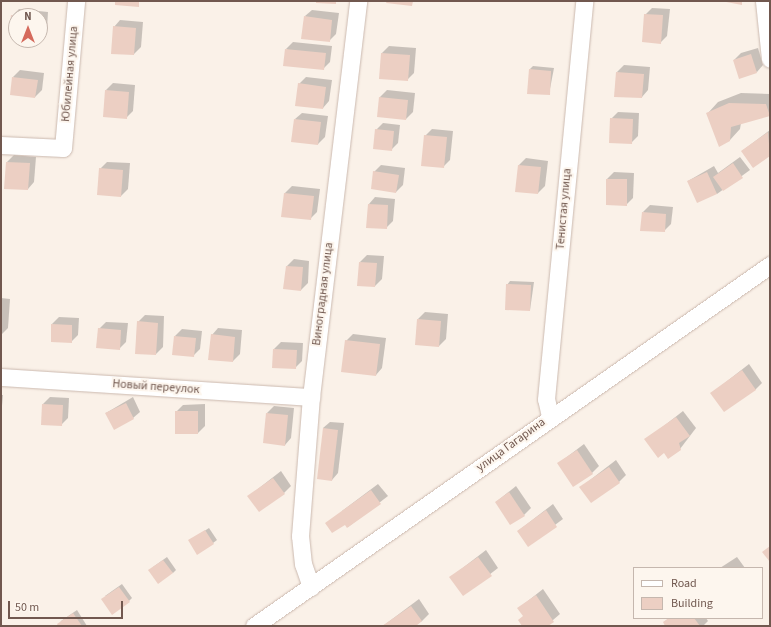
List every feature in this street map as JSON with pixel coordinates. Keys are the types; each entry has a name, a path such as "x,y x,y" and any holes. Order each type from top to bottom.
{"street":[{"name":"Юбилейная улица","path":"1,145 63,148 76,1"},
{"name":"Виноградная улица","path":"311,587 303,564 300,536 311,397 358,1"},
{"name":"Тенистая улица","path":"550,416 546,399 584,1"},
{"path":"764,1 770,59"},
{"name":"улица Гагарина","path":"254,626 550,416 770,265"},
{"name":"Новый переулок","path":"1,377 311,397"}],"building":[{"path":"115,1 139,1 139,7 115,5"},
{"path":"316,1 336,1 336,4 316,3"},
{"path":"387,1 413,1 412,6 386,3"},
{"path":"721,1 742,1 742,5"},
{"path":"644,14 663,15 661,44 642,42"},
{"path":"304,16 332,20 330,42 301,39"},
{"path":"113,26 136,28 134,55 111,54"},
{"path":"285,49 326,53 324,70 283,66"},
{"path":"381,53 410,55 408,81 379,79"},
{"path":"751,54 757,73 739,79 733,60"},
{"path":"529,69 551,71 550,95 527,94"},
{"path":"616,72 644,74 642,98 614,97"},
{"path":"12,77 38,80 35,98 10,95"},
{"path":"298,83 326,87 323,109 295,106"},
{"path":"105,90 129,92 127,119 103,117"},
{"path":"379,97 408,100 406,120 377,117"},
{"path":"729,103 766,104 770,116 731,127 730,141 719,147 706,113"},
{"path":"610,118 633,119 632,144 609,143"},
{"path":"294,119 321,122 318,145 291,142"},
{"path":"375,129 394,131 392,151 373,149"},
{"path":"768,132 770,156 753,168 741,151"},
{"path":"424,135 447,137 444,168 421,166"},
{"path":"6,162 30,163 28,190 4,189"},
{"path":"733,163 743,178 723,191 713,177"},
{"path":"518,165 541,167 538,194 515,192"},
{"path":"99,168 123,170 121,197 97,195"},
{"path":"373,171 399,175 396,193 371,189"},
{"path":"707,172 717,194 697,203 687,181"},
{"path":"606,179 627,179 627,206 606,205"},
{"path":"284,193 314,196 311,220 281,217"},
{"path":"368,204 388,205 387,229 366,228"},
{"path":"642,212 666,214 665,232 640,231"},
{"path":"359,262 377,263 375,287 357,286"},
{"path":"286,266 303,267 301,291 283,289"},
{"path":"506,284 531,285 530,311 505,310"},
{"path":"417,319 441,321 439,347 415,345"},
{"path":"137,321 158,323 156,355 135,354"},
{"path":"51,324 72,325 72,343 51,342"},
{"path":"98,328 121,330 120,350 96,348"},
{"path":"211,334 235,337 233,362 208,360"},
{"path":"174,336 196,338 194,357 172,355"},
{"path":"345,340 380,344 376,376 341,372"},
{"path":"273,349 297,350 296,369 272,368"},
{"path":"742,370 756,390 724,412 710,393"},
{"path":"126,403 134,419 114,430 105,413"},
{"path":"42,404 63,405 62,426 41,425"},
{"path":"175,411 198,411 198,434 175,434"},
{"path":"266,413 288,415 285,446 263,443"},
{"path":"676,417 690,436 679,443 681,450 668,459 664,453 658,458 644,439"},
{"path":"323,428 338,430 332,481 317,479"},
{"path":"577,450 593,474 573,487 557,463"},
{"path":"609,467 620,483 591,503 579,487"},
{"path":"273,478 285,494 259,512 247,496"},
{"path":"371,490 381,504 347,528 345,525 332,533 325,523"},
{"path":"509,492 525,516 510,525 495,502"},
{"path":"546,510 557,527 528,547 517,531"},
{"path":"205,530 214,544 197,555 188,540"},
{"path":"770,546 770,562 762,552"},
{"path":"478,557 492,576 463,596 449,577"},
{"path":"163,560 173,573 158,584 148,570"},
{"path":"119,587 130,602 112,615 101,599"},
{"path":"536,595 554,622 548,626 522,626 518,620 523,616 517,608"},
{"path":"411,606 422,621 416,626 382,626"},
{"path":"73,613 82,626 58,626 57,624"},
{"path":"668,619 695,619 700,626 665,626 663,622"}]}
